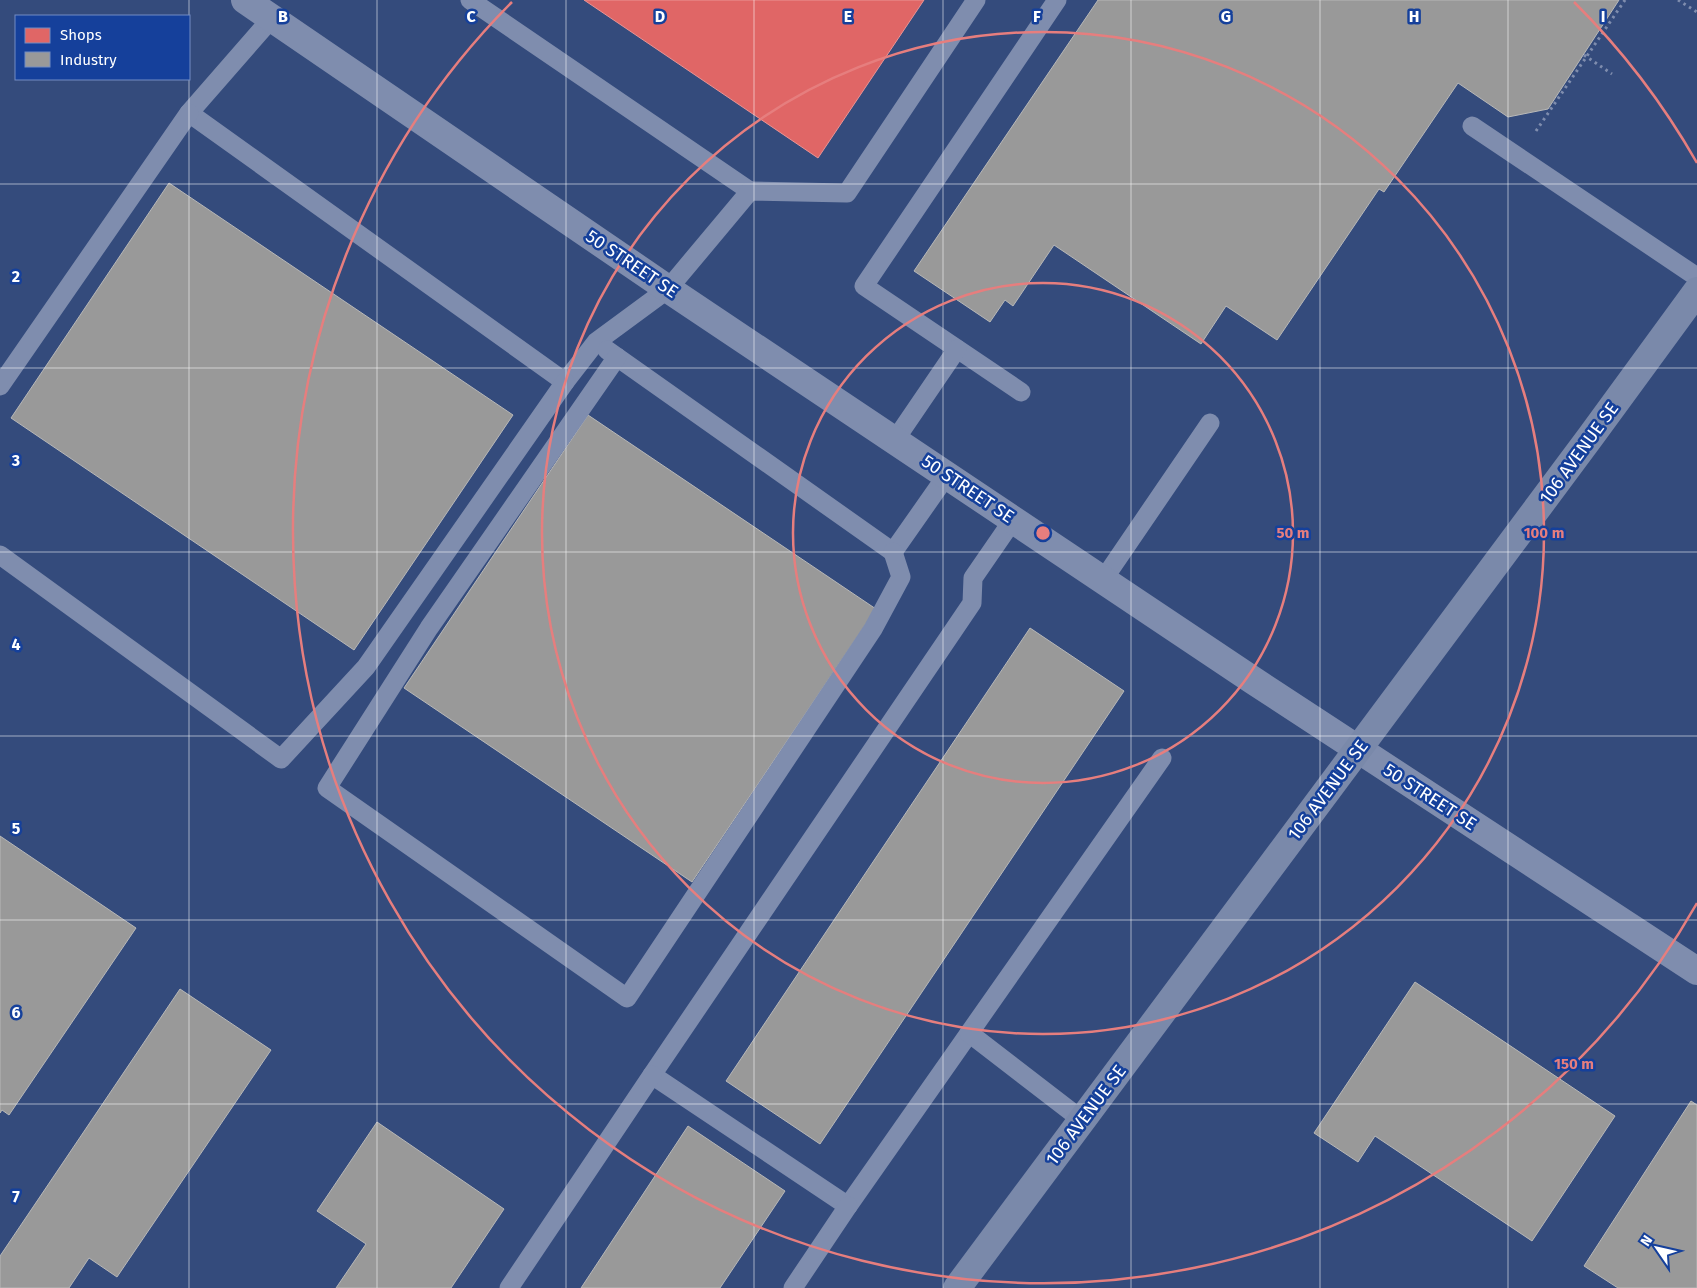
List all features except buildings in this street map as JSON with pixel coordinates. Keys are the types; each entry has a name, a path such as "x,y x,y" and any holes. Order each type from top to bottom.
{"street":[{"name":"50 STREET SE","path":"245,0 668,289 1103,580 1358,750 1697,971"},
{"name":"106 AVENUE SE","path":"957,1288 1358,750 1697,290"}],"lane":[{"path":"470,0 750,191 847,193 976,0"},
{"path":"1021,392 864,286 1057,0"},
{"path":"0,386 189,113 272,18"},
{"path":"189,113 565,382"},
{"path":"1472,126 1697,277"},
{"path":"0,555 281,759 366,667 565,382 596,342 668,289 750,191"},
{"path":"596,342 894,552 901,576 874,629 626,998 328,788 429,628 617,357"},
{"path":"895,440 957,349"},
{"path":"1103,580 1210,423"},
{"path":"894,552 947,475"},
{"path":"509,1288 972,603 973,578 1014,520"},
{"path":"793,1288 848,1206 1162,758"},
{"path":"969,1033 1082,1120"},
{"path":"652,1075 848,1206"}],"path":[{"path":"1536,131 1585,56 1625,0"},
{"path":"1678,0 1697,12"},
{"path":"1585,56 1612,74"}]}
